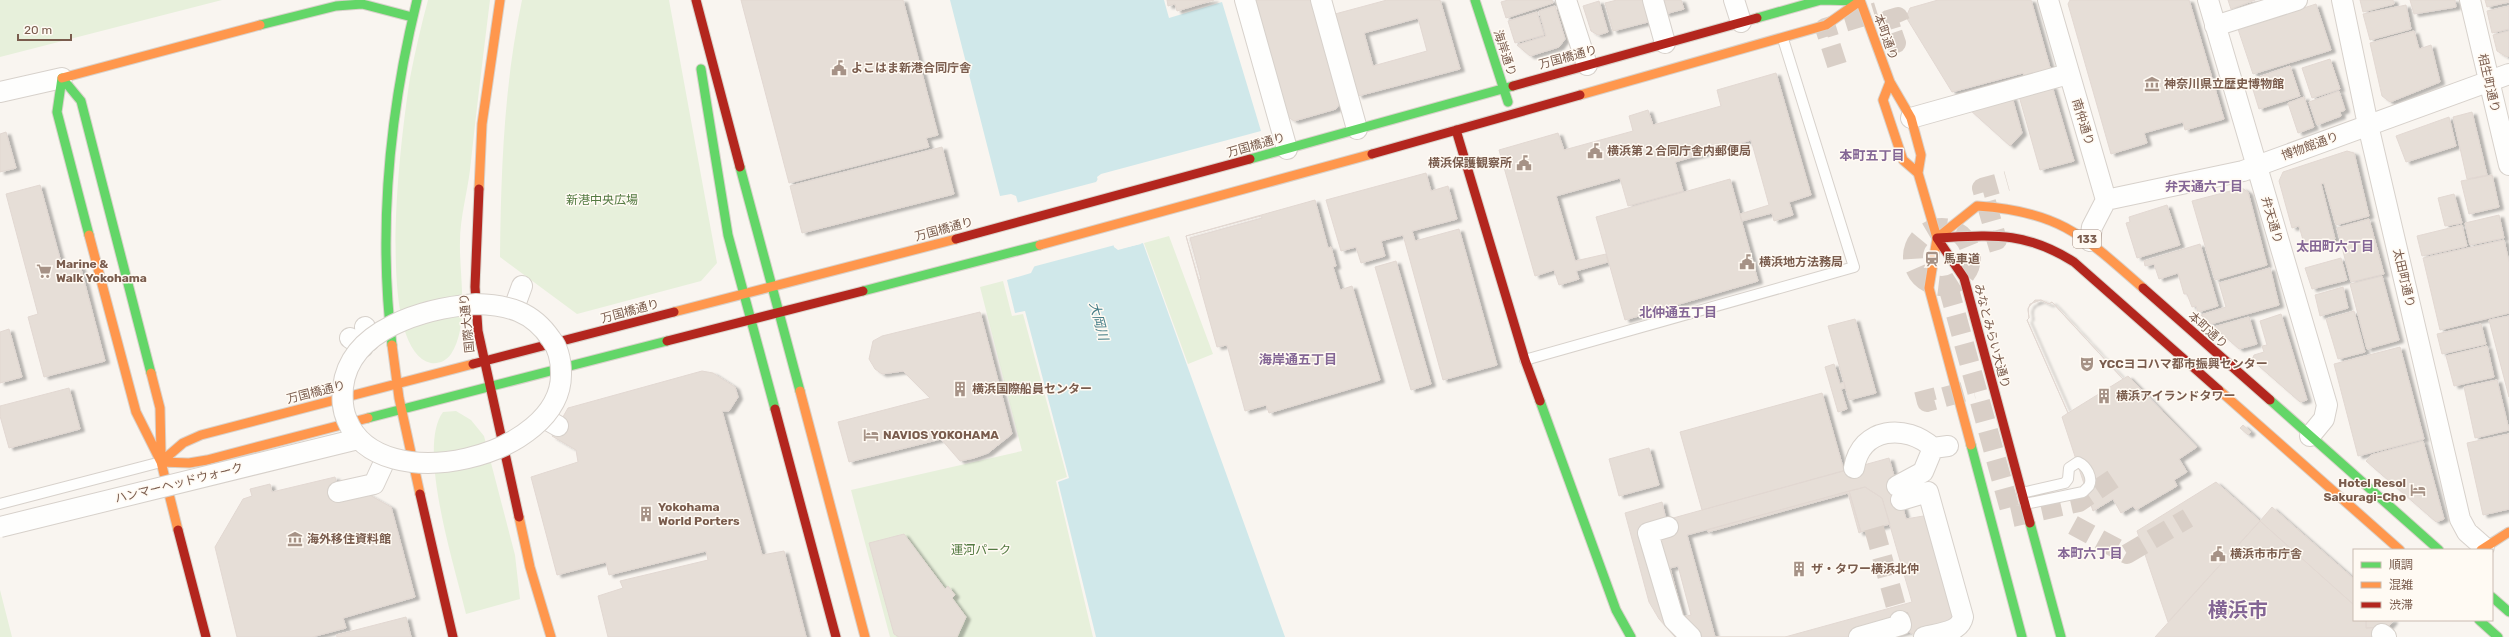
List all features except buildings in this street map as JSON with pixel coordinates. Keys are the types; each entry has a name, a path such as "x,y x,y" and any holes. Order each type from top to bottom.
{"main road":[{"path":"417,0 412,17 395,103 387,185 385,255 388,317 402,411 449,621 454,637"},
{"name":"国際大通り","path":"500,0 489,65 478,201 475,286 483,362 530,567 551,637"},
{"path":"691,0 697,44"},
{"path":"696,0 865,637"},
{"name":"海岸通り","path":"1475,0 1512,114"},
{"name":"万国橋通り","path":"161,462 183,443 201,435 1105,200 1821,0 1861,0"},
{"path":"161,462 189,463 207,460 489,389 1112,226 1783,38 1826,25 1861,0"},
{"name":"本町通り","path":"1861,0 1890,82 1911,118 1921,155 1918,172 1937,238 1977,206 2013,208 2037,213 2065,224 2090,241 2438,549"},
{"path":"62,78 184,44 336,6 362,4 388,9 412,17"},
{"path":"699,58 728,235 836,637"},
{"path":"62,78 57,112 136,412 161,462 206,637"},
{"path":"62,78 81,101 160,408 161,462"},
{"path":"1890,82 1883,100 1903,160 1918,172"},
{"path":"1456,130 1525,360 1616,610 1631,637"},
{"name":"133","path":"1937,238 2006,236 2030,239 2054,248 2074,262 2399,549"},
{"path":"1937,238 1929,288 2022,637"},
{"name":"みなとみらい大通り","path":"1937,238 1964,278 2059,637"},
{"path":"2482,549 2509,532"},
{"path":"530,567 534,614"},
{"path":"2493,598 2509,612"},
{"path":"2480,621 2498,637"}],"street":[{"path":"1245,0 1287,149"},
{"path":"1320,0 1357,129"},
{"path":"1566,0 1587,65"},
{"path":"1653,0 1665,43"},
{"path":"1734,0 1741,22"},
{"name":"南仲通り","path":"2048,0 2068,74 2106,200"},
{"name":"弁天通り","path":"2208,0 2327,405 2324,419 2310,436"},
{"path":"2215,26 2297,0"},
{"name":"太田町通り","path":"2342,0 2368,125 2460,519 2467,532 2482,549"},
{"name":"相生町通り","path":"2470,0 2509,165"},
{"path":"1911,118 2068,74"},
{"name":"博物館通り","path":"2106,200 2235,173 2509,74"},
{"path":"0,92 62,78"},
{"path":"2090,241 2092,227 2106,200"},
{"path":"514,308 522,286"},
{"path":"476,304 514,308 534,319 545,330 559,355 561,379 551,422 514,440 470,457 451,461 420,462 386,458 373,451 358,438 350,428 344,413 342,398 348,367 362,338 406,320 447,307 476,304"},
{"path":"1854,468 1856,458 1864,445 1877,436 1892,432 1907,433 1940,447 1923,472 1899,493 1928,492"},
{"name":"ハンマーヘッドウォーク","path":"0,527 358,438"},
{"path":"338,492 374,484 386,458"},
{"path":"1923,472 1963,617 1961,624 1955,629 1924,637"},
{"path":"1668,527 1648,533 1674,620 1691,637"},
{"path":"1859,637 1901,625 1900,621"}],"lane":[{"path":"1525,360 1854,267 1783,38"},
{"path":"0,504 161,462"},
{"path":"2022,493 2065,483 2068,479 2069,468 2078,462 2084,466 2090,477 2089,486 2083,492 2025,504"}],"green space":[{"path":"0,0 222,0 0,57"},
{"path":"428,0 490,0 470,170 460,233 462,315 460,329 457,342 451,354 445,360 434,363 431,363 413,349 402,319 397,279 396,232 398,185 406,103 414,58"},
{"name":"新港中央広場","path":"522,0 669,0 717,263 701,281 577,314 500,257 501,192 507,96"},
{"path":"1169,236 1213,354 1188,364 1144,243"},
{"name":"運河パーク","path":"1003,281 1012,316 1023,314 1067,477 1056,481 1093,637 890,637 851,490 1022,451 980,287"},
{"path":"456,411 471,420 484,436 515,555 520,599 466,614 441,510 436,480 434,453 436,429 443,412"},
{"path":"0,590 12,637 0,637"}],"water":[{"name":"大岡川","path":"950,0 1164,0 1169,18 1222,2 1261,131 1101,174 1097,177 1114,247 1118,250 1143,243 1285,637 1096,637 1058,482 1069,478 1025,311 1015,313 1007,280 1031,273 1035,265 1016,196 1011,194 1000,196"}],"pier":[{"path":"1119,171 1099,178 1116,246 1115,245 1032,267 1016,203 1096,182 1100,176"},
{"path":"1140,242 1141,244 1119,249 1118,248"},
{"path":"2498,576 2509,586 2509,637 2452,637 2445,631 2455,621 2493,621 2493,581"}],"tunnel":[{"path":"1837,65 1825,28 1877,12"},
{"path":"1887,46 1896,43 1888,20 1898,17 1902,26"},
{"path":"1987,243 1997,240 1982,188 2007,181"},
{"path":"1942,228 1953,230 1966,241 1969,246 1971,257 1969,268 1958,281 1953,284 1942,286 1931,284 1918,273 1915,268 1913,257 1915,246 1926,233 1931,230 1942,228"},
{"path":"1948,286 2012,517 2079,502 2113,479"},
{"path":"1924,390 1927,402 1973,389"},
{"path":"2073,525 2127,554 2188,518"},
{"path":"1874,528 1900,621"}],"traffic: fast":[{"path":"392,345 386,258 386,215 389,172 399,86 417,0"},
{"path":"1475,0 1508,102"},
{"path":"1757,18 1821,0 1860,1"},
{"path":"260,25 336,6 362,4 412,17"},
{"path":"701,69 728,235 775,409"},
{"path":"62,78 57,112 89,235"},
{"path":"62,78 81,101 151,373"},
{"path":"1250,159 1513,86"},
{"path":"740,167 800,391"},
{"path":"863,291 1040,245"},
{"path":"368,418 667,341"},
{"path":"2270,400 2438,549"},
{"path":"1540,401 1616,610 1631,637"},
{"path":"1971,445 2022,637"},
{"path":"2030,523 2061,637"},
{"path":"2493,598 2509,612"},
{"path":"2480,621 2498,637"}],"traffic: slow":[{"path":"479,189 482,124 500,0"},
{"path":"1860,0 1890,82 1911,118 1921,155 1918,173 1937,238"},
{"path":"1580,95 1826,25 1860,1"},
{"path":"62,78 260,25"},
{"path":"1890,82 1883,100 1903,160 1918,173"},
{"path":"1040,245 1372,154"},
{"path":"1937,238 1977,206 2005,209 2029,214 2050,220 2069,229 2104,254 2143,288"},
{"path":"89,235 136,412 161,462 178,530"},
{"path":"1937,238 1929,288 1971,445"},
{"path":"674,312 956,239"},
{"path":"392,345 399,398 420,494"},
{"path":"161,462 183,443 201,435 473,364"},
{"path":"151,373 160,408 161,454"},
{"path":"2219,390 2399,549"},
{"path":"800,391 865,637"},
{"path":"161,462 189,463 207,460 368,418"},
{"path":"519,517 530,567 551,637"},
{"path":"2483,549 2509,532"}],"traffic: jam":[{"path":"696,0 740,167"},
{"path":"1513,86 1757,18"},
{"path":"1372,154 1580,95"},
{"path":"1456,130 1525,360 1540,401"},
{"path":"956,239 1250,159"},
{"path":"479,189 475,287 478,331 519,517"},
{"path":"1937,238 1975,236 2008,237 2024,240 2056,252 2074,262 2219,390"},
{"path":"1937,238 1964,278 2030,523"},
{"path":"2143,288 2270,400"},
{"path":"667,341 863,291"},
{"path":"473,364 674,312"},
{"path":"775,409 836,637"},
{"path":"420,494 453,637"},
{"path":"178,530 206,637"}],"place":[{"name":"よこはま新港合同庁舎","path":"839,68"},
{"name":"神奈川県立歴史博物館","path":"2152,84"},
{"name":"横浜第２合同庁舎内郵便局","path":"1595,151"},
{"name":"横浜保護観察所","path":"1524,163"},
{"name":"馬車道","path":"1932,259"},
{"name":"横浜地方法務局","path":"1747,262"},
{"name":"Marine & Walk Yokohama","path":"44,271"},
{"name":"YCCヨコハマ都市振興センター","path":"2087,364"},
{"name":"横浜国際船員センター","path":"960,389"},
{"name":"横浜アイランドタワー","path":"2104,396"},
{"name":"NAVIOS YOKOHAMA","path":"871,435"},
{"name":"Hotel Resol Sakuragi-Cho","path":"2418,490"},
{"name":"Yokohama World Porters","path":"646,514"},
{"name":"海外移住資料館","path":"295,539"},
{"name":"横浜市市庁舎","path":"2218,554"},
{"name":"ザ・タワー横浜北仲","path":"1799,569"}],"district":[{"name":"本町五丁目","path":"1872,155"},
{"name":"弁天通六丁目","path":"2204,186"},
{"name":"太田町六丁目","path":"2335,246"},
{"name":"北仲通五丁目","path":"1678,312"},
{"name":"海岸通五丁目","path":"1298,359"},
{"name":"本町六丁目","path":"2090,553"},
{"name":"横浜市","path":"2238,610"}]}
